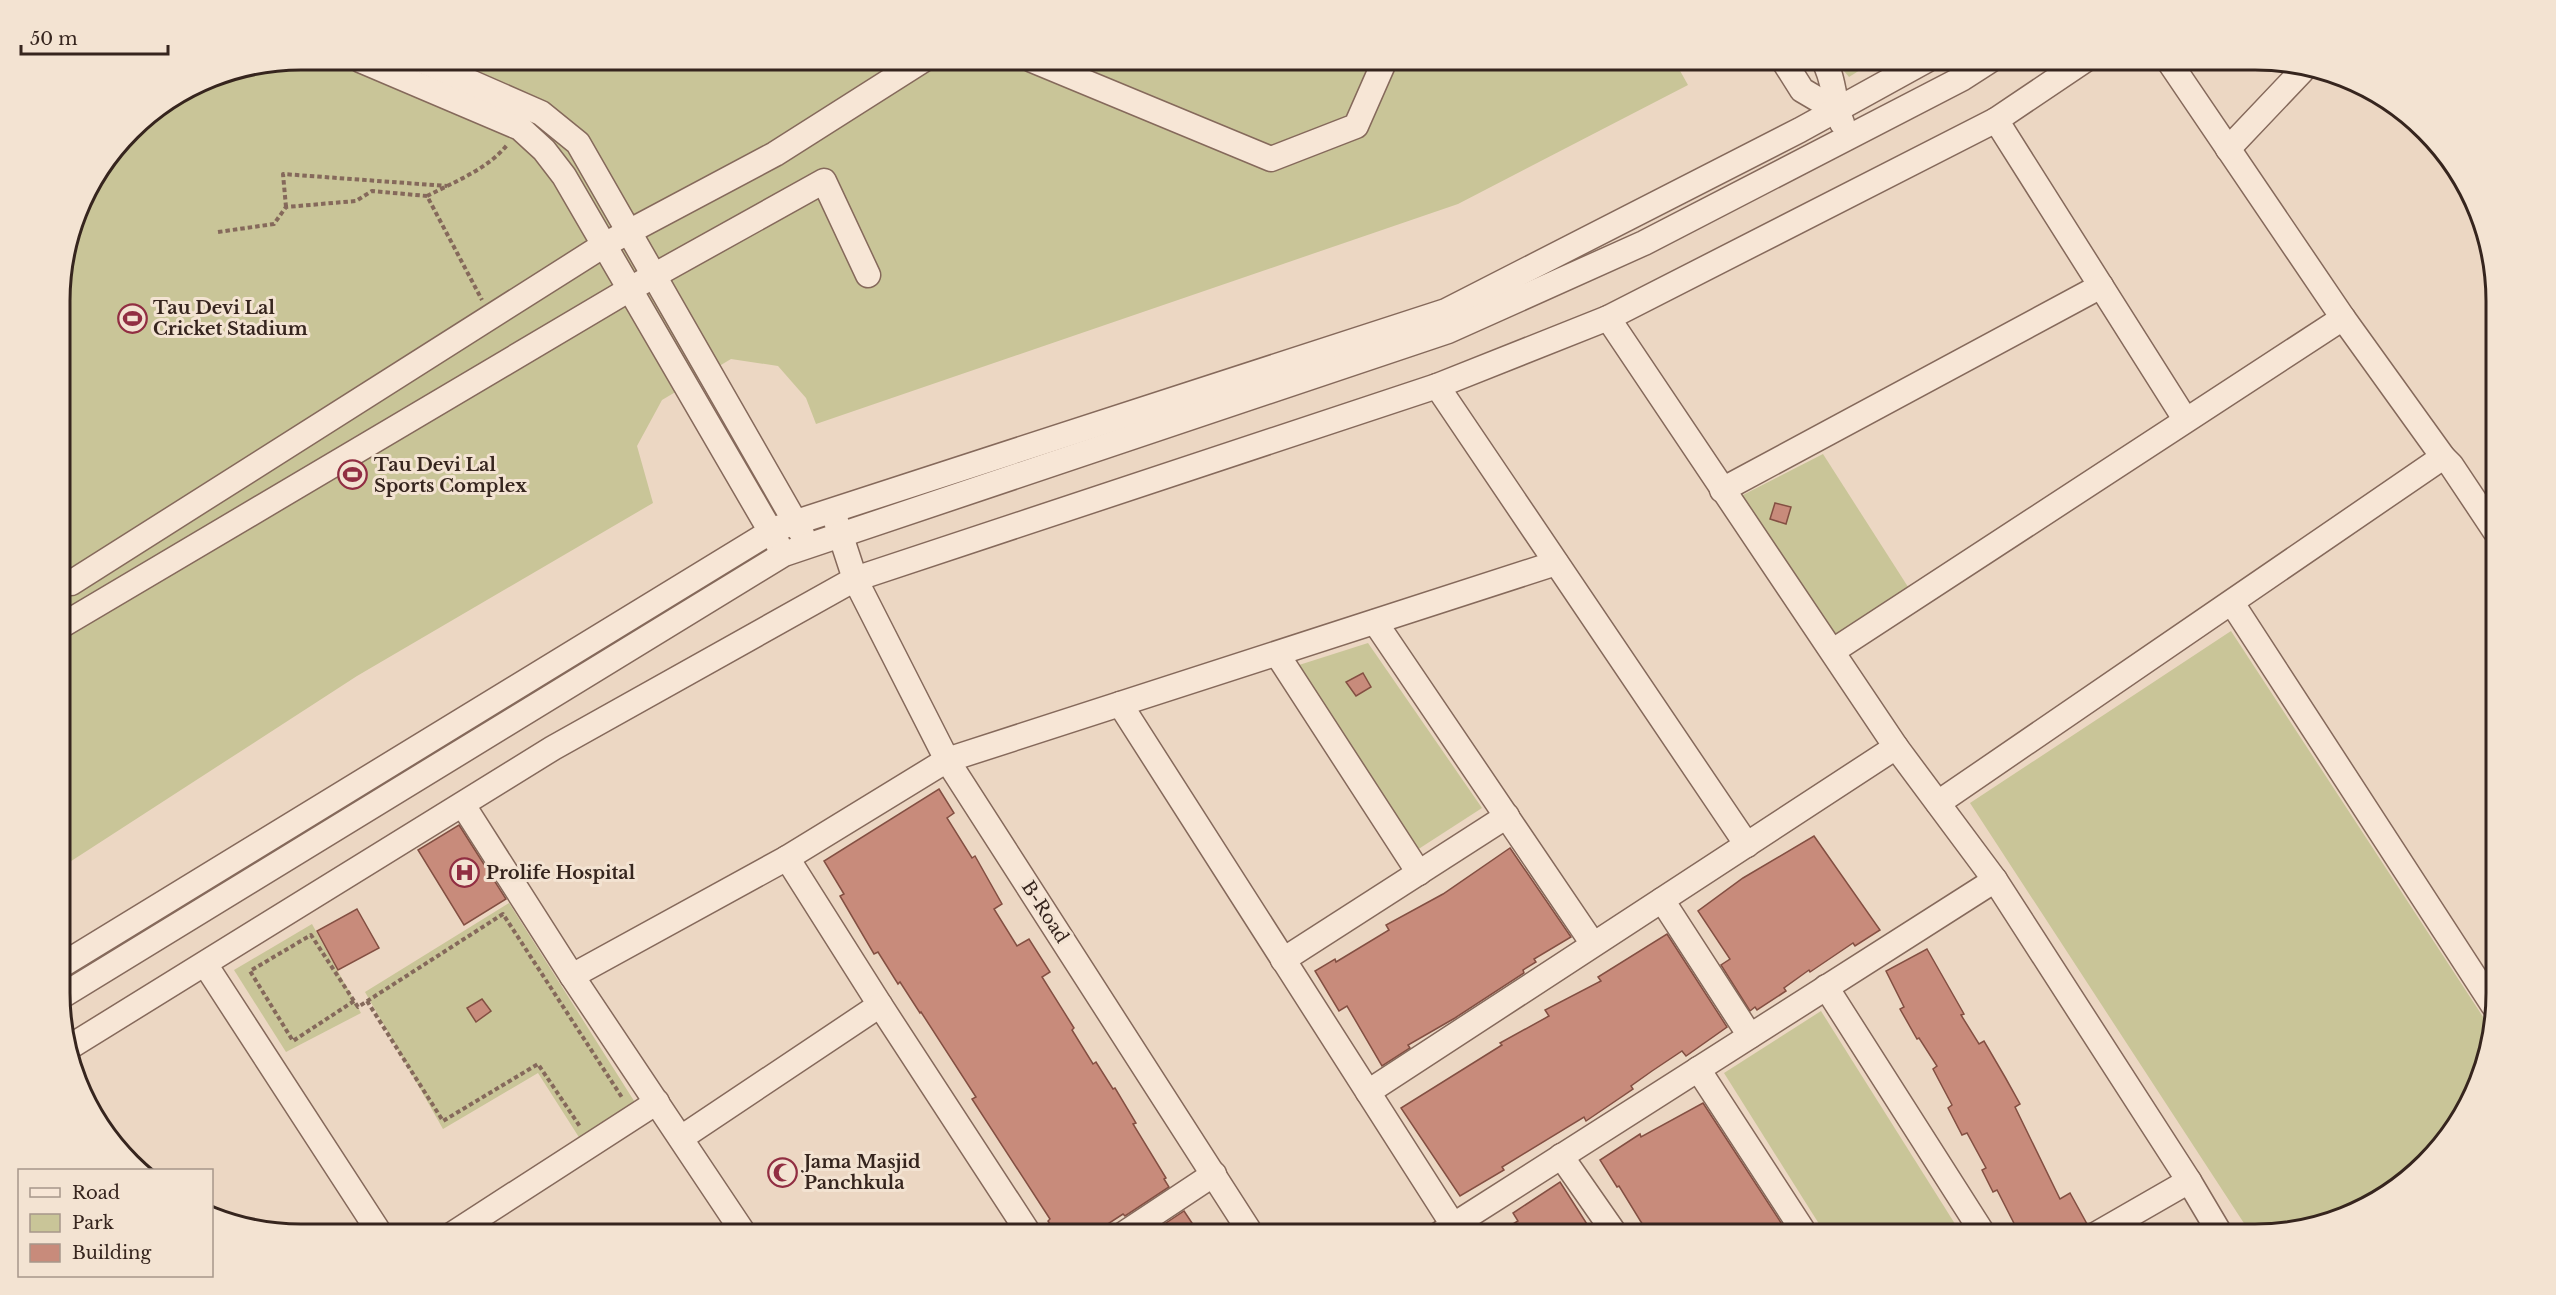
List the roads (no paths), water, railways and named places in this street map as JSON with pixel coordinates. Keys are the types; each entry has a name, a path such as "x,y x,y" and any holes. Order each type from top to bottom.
{"street":[{"path":"384,70 520,128 544,150 564,176 784,554"},
{"path":"443,70 541,113 578,143 808,546"},
{"path":"71,583 604,245 775,154 907,70"},
{"path":"1056,70 1271,159 1356,126 1381,70"},
{"path":"1789,70 1802,90 1836,110"},
{"path":"1828,70 1836,110 1848,138"},
{"path":"70,960 771,531 1446,311 1836,110 1909,70"},
{"path":"70,992 784,554 1448,331 1644,243 1975,70"},
{"path":"76,1043 553,748 855,579 1437,387 1608,318 1996,120 2070,70"},
{"path":"2175,70 2343,318 2451,465 2486,518"},
{"path":"2228,149 2298,75"},
{"path":"1996,120 2185,419"},
{"path":"70,621 630,289 824,181 868,275"},
{"path":"1722,490 2101,286"},
{"path":"1608,318 1896,747 1995,880 2215,1224"},
{"path":"1833,651 2185,419 2343,318"},
{"path":"1437,387 1747,845"},
{"path":"1938,803 2443,457"},
{"name":"B-Road","path":"832,510 855,579 947,759 1245,1224"},
{"path":"572,976 787,858 947,759 1556,563"},
{"path":"2232,603 2486,994"},
{"path":"1376,622 1593,944"},
{"path":"1277,654 1419,873"},
{"path":"1120,704 1368,1092 1442,1224"},
{"path":"1368,1092 1896,747"},
{"path":"463,805 572,976 738,1224"},
{"path":"1283,960 1507,816"},
{"path":"787,858 1023,1224"},
{"path":"1454,1224 1995,880"},
{"path":"1662,900 1750,1036"},
{"path":"205,964 374,1224"},
{"path":"1826,987 1978,1224"},
{"path":"681,1138 880,1005"},
{"path":"1698,1069 1799,1224"},
{"path":"468,1224 657,1102"},
{"path":"1561,1156 1608,1224"},
{"path":"1139,1224 1214,1174"},
{"path":"2113,1224 2189,1181"}],"place":[{"name":"Tau Devi Lal Cricket Stadium","path":"132,318"},
{"name":"Tau Devi Lal Sports Complex","path":"353,475"},
{"name":"Prolife Hospital","path":"465,873"},
{"name":"Jama Masjid Panchkula","path":"783,1172"}]}
